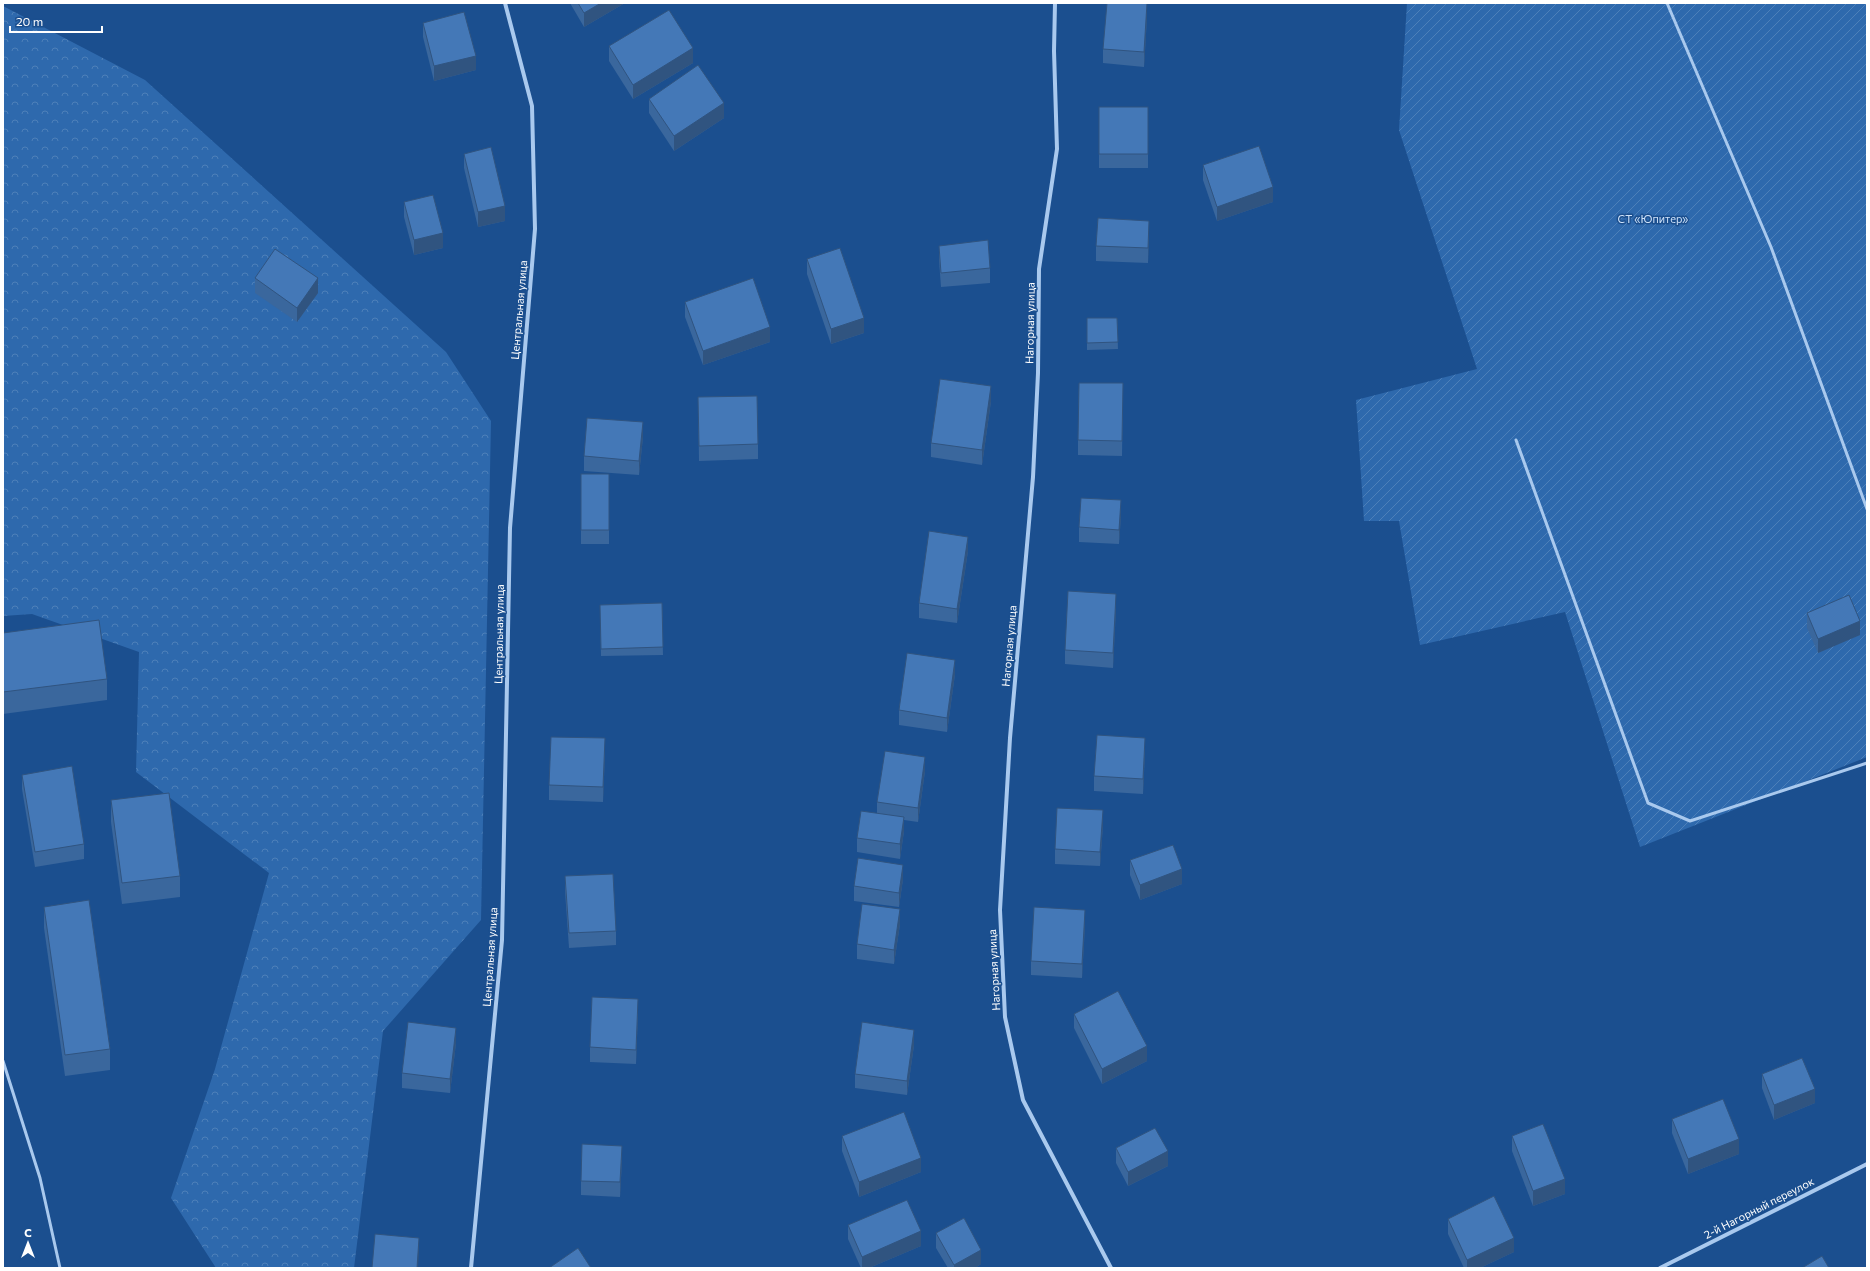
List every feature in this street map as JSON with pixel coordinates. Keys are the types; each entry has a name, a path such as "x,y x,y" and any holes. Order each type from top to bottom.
{"street":[{"name":"Центральная улица","path":"470,1268 502,940 510,528 535,229 532,106 505,3"},
{"name":"Нагорная улица","path":"1055,3 1054,51 1057,149 1040,269 1038,373 1033,478 1009,746 1000,910 1005,1017 1023,1100 1111,1268"},
{"name":"2-й Нагорный переулок","path":"1660,1268 1867,1164"}],"lane":[{"path":"1667,3 1771,247 1867,509"},
{"path":"1516,440 1648,803 1690,821 1867,763"},
{"path":"3,1060 40,1178 60,1268"}],"green space":[{"name":"СТ «Юпитер»","path":"1407,3 1867,3 1867,757 1640,847 1565,612 1420,645 1399,521 1364,521 1356,400 1477,369 1399,130"},
{"path":"3,6 145,80 446,352 491,421 481,920 383,1031 354,1268 216,1268 171,1198 215,1069 269,873 136,772 139,652 32,614 3,616"}],"building":[{"path":"578,3 601,3 584,13"},
{"path":"1107,3 1147,3 1144,52 1103,49"},
{"path":"669,10 693,48 633,85 609,46"},
{"path":"464,12 476,56 434,66 423,23"},
{"path":"698,65 724,103 674,136 649,99"},
{"path":"1099,107 1148,107 1148,154 1099,154"},
{"path":"1259,146 1273,187 1217,207 1203,165"},
{"path":"491,147 505,206 478,212 464,154"},
{"path":"433,195 443,233 414,240 404,202"},
{"path":"1098,218 1149,221 1148,248 1096,246"},
{"path":"988,240 990,268 941,273 939,246"},
{"path":"840,248 864,318 831,329 807,259"},
{"path":"275,249 318,278 297,308 255,278"},
{"path":"753,278 770,327 703,351 685,302"},
{"path":"1087,318 1117,318 1118,342 1087,343"},
{"path":"940,379 991,386 982,450 931,443"},
{"path":"1079,383 1123,383 1122,441 1078,440"},
{"path":"757,396 758,444 699,446 698,397"},
{"path":"587,418 643,422 639,461 584,456"},
{"path":"581,474 609,474 609,530 581,530"},
{"path":"1081,498 1121,500 1119,530 1079,527"},
{"path":"929,531 968,537 957,609 919,603"},
{"path":"1068,591 1116,594 1113,653 1065,650"},
{"path":"1849,595 1860,621 1818,639 1807,613"},
{"path":"662,603 663,647 601,649 600,605"},
{"path":"99,620 107,679 3,692 3,633"},
{"path":"907,653 955,660 947,718 899,710"},
{"path":"1097,735 1145,738 1143,779 1094,776"},
{"path":"551,737 605,738 603,787 549,785"},
{"path":"885,751 925,757 918,808 877,802"},
{"path":"72,766 84,844 35,852 22,775"},
{"path":"169,793 180,876 122,883 111,800"},
{"path":"1057,808 1103,810 1100,852 1055,849"},
{"path":"861,811 904,817 900,844 857,838"},
{"path":"1173,845 1182,869 1140,885 1130,860"},
{"path":"858,858 903,865 899,893 854,886"},
{"path":"613,874 616,931 569,933 565,876"},
{"path":"89,900 110,1049 65,1055 44,907"},
{"path":"862,904 900,909 894,950 857,944"},
{"path":"1034,907 1085,910 1082,964 1031,961"},
{"path":"1118,991 1147,1046 1102,1069 1074,1014"},
{"path":"592,997 638,999 636,1050 590,1047"},
{"path":"408,1022 456,1028 450,1079 402,1073"},
{"path":"862,1022 914,1030 907,1081 855,1074"},
{"path":"1802,1058 1815,1089 1774,1105 1762,1074"},
{"path":"1723,1099 1739,1139 1688,1159 1672,1119"},
{"path":"904,1112 921,1158 859,1182 842,1136"},
{"path":"1543,1124 1565,1179 1533,1191 1512,1136"},
{"path":"1155,1128 1168,1151 1128,1172 1116,1148"},
{"path":"582,1144 622,1146 620,1182 581,1181"},
{"path":"1494,1196 1514,1238 1467,1260 1448,1219"},
{"path":"907,1200 921,1231 862,1257 848,1225"},
{"path":"964,1218 981,1250 954,1265 936,1233"},
{"path":"375,1234 419,1238 417,1268 372,1268"},
{"path":"578,1248 591,1268 549,1268"},
{"path":"1822,1256 1829,1268 1802,1268"}]}
